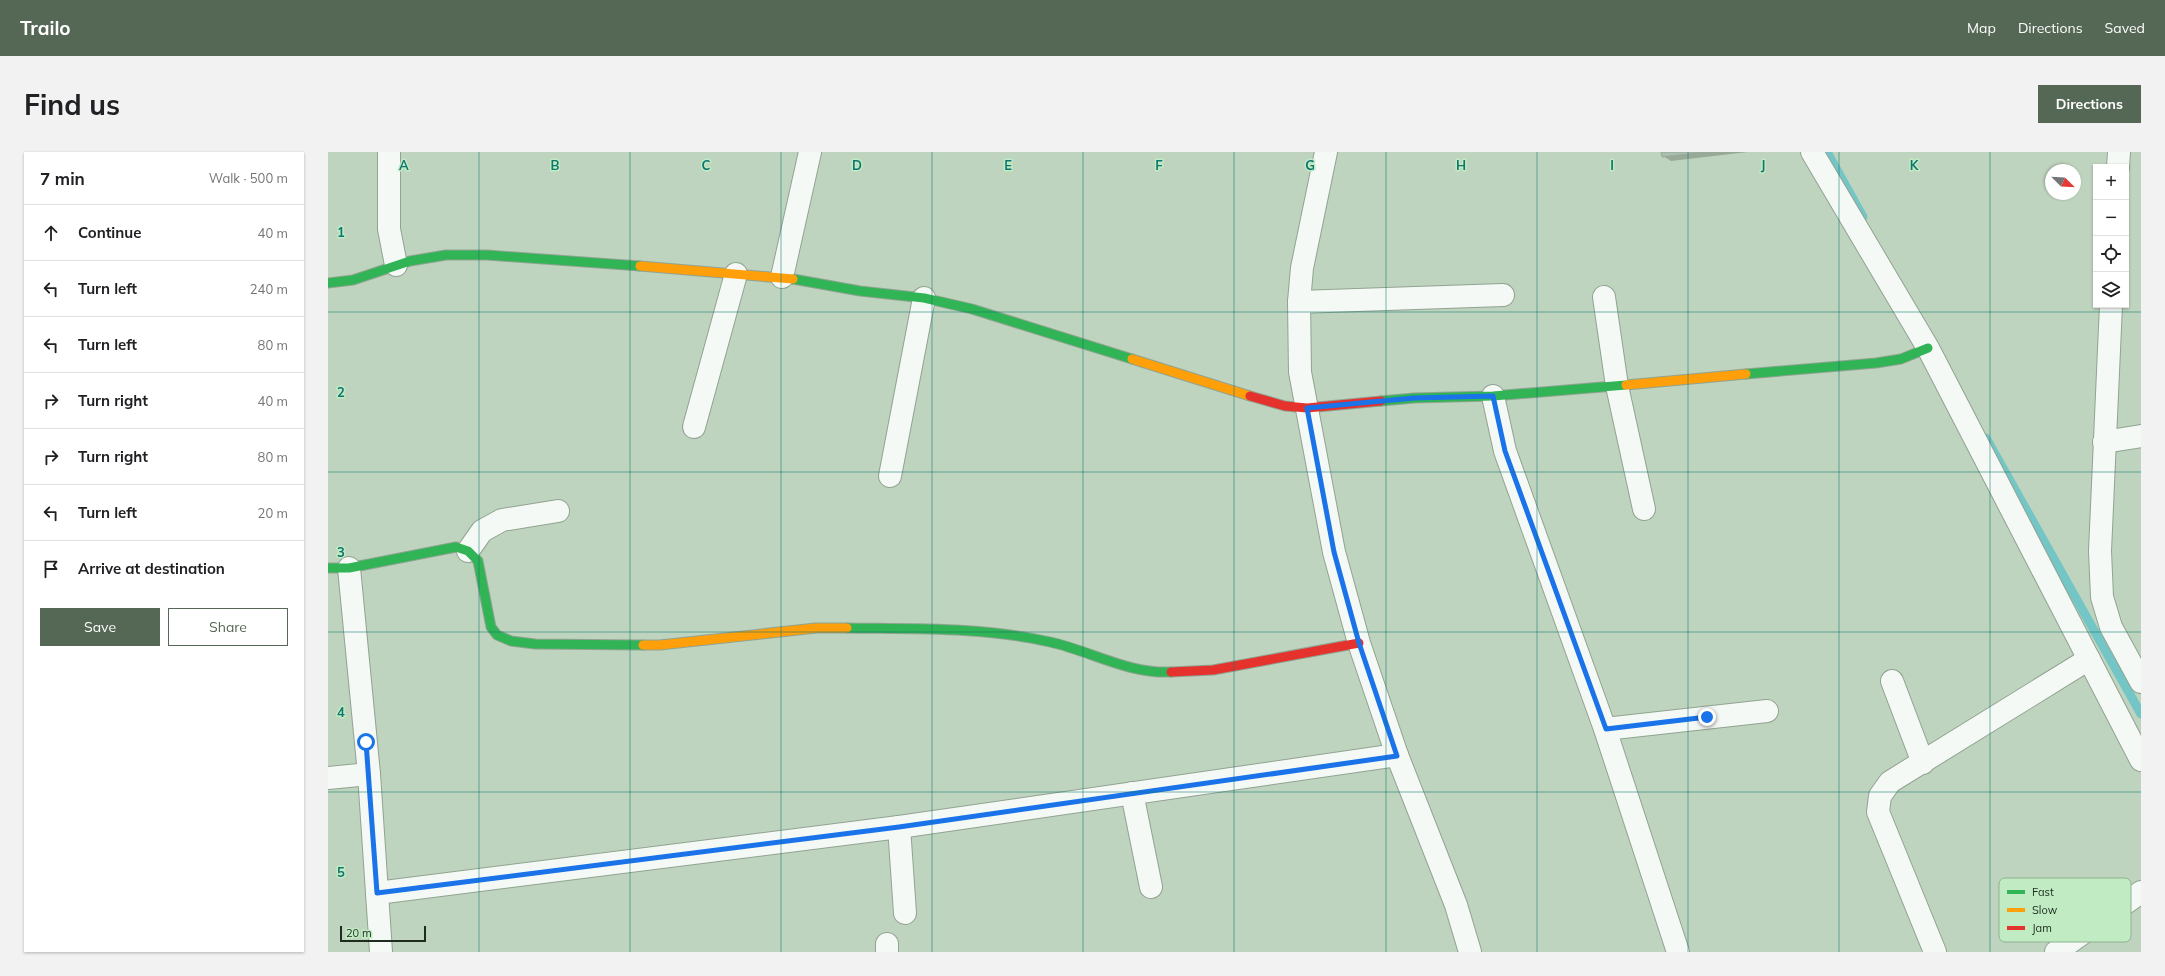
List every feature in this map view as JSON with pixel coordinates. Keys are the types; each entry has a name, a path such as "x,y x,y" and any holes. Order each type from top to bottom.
{"street":[{"path":"388,152 389,229 396,265"},
{"path":"782,276 810,152"},
{"path":"1326,152 1302,268 1299,302 1300,372 1334,552 1359,643 1397,756 1456,905 1470,952"},
{"path":"1812,152 1928,348 2141,760"},
{"path":"2118,164 2119,152"},
{"path":"328,283 360,280 396,265 424,258 487,255 736,274 782,276 860,291 924,298 972,309 1239,393 1285,406 1307,408 1414,398 1493,396 1876,363 1901,359 1928,348"},
{"path":"694,427 736,274"},
{"path":"1299,302 1503,294"},
{"path":"1604,297 1617,386 1644,509"},
{"path":"890,476 924,298"},
{"path":"2111,308 2100,551 2102,597 2111,627 2141,682"},
{"path":"1493,396 1505,451 1606,729 1678,952"},
{"path":"2104,442 2141,436"},
{"path":"468,551 482,531 502,520 558,511"},
{"path":"380,952 369,774 338,568 456,547 468,551 478,561 491,627 497,635 511,642 535,644 660,645 816,628 906,629 1000,634 1051,642 1130,668 1166,672 1214,670 1359,643"},
{"path":"1935,952 1878,812 1880,796 1890,782 1923,763 2089,658"},
{"path":"1892,681 1923,763"},
{"path":"1606,729 1767,711"},
{"path":"377,893 899,827 1397,756"},
{"path":"328,778 369,774"},
{"path":"1132,793 1151,887"},
{"path":"899,827 905,913"},
{"path":"2131,899 2141,892"},
{"path":"2056,952 2070,942"}],"building":[{"path":"1661,152 1705,152 1662,157"}],"waterway":[{"path":"1827,152 1863,217"},
{"path":"1986,438 2141,714"}],"traffic: fast":[{"path":"328,283 353,280 410,261 446,255 487,255 640,266"},
{"path":"793,279 860,291 924,298 972,309 1132,359"},
{"path":"1746,374 1876,363 1901,359 1928,348"},
{"path":"1381,401 1414,398 1493,396 1626,385"},
{"path":"328,568 349,568 456,547 468,551 478,561 491,627 497,635 511,641 535,644 643,645"},
{"path":"847,628 974,631 1025,637 1065,646 1125,666 1155,672 1171,672"}],"traffic: slow":[{"path":"640,266 793,279"},
{"path":"1132,359 1250,396"},
{"path":"1626,385 1746,374"},
{"path":"643,645 660,645 816,628 847,628"}],"traffic: jam":[{"path":"1250,396 1285,406 1307,408 1381,401"},
{"path":"1171,672 1213,670 1359,643"}],"route":[{"path":"366,742 377,893 899,827 1397,756 1359,643 1334,552 1307,408 1414,398 1493,396 1505,451 1606,729 1707,717"}]}
